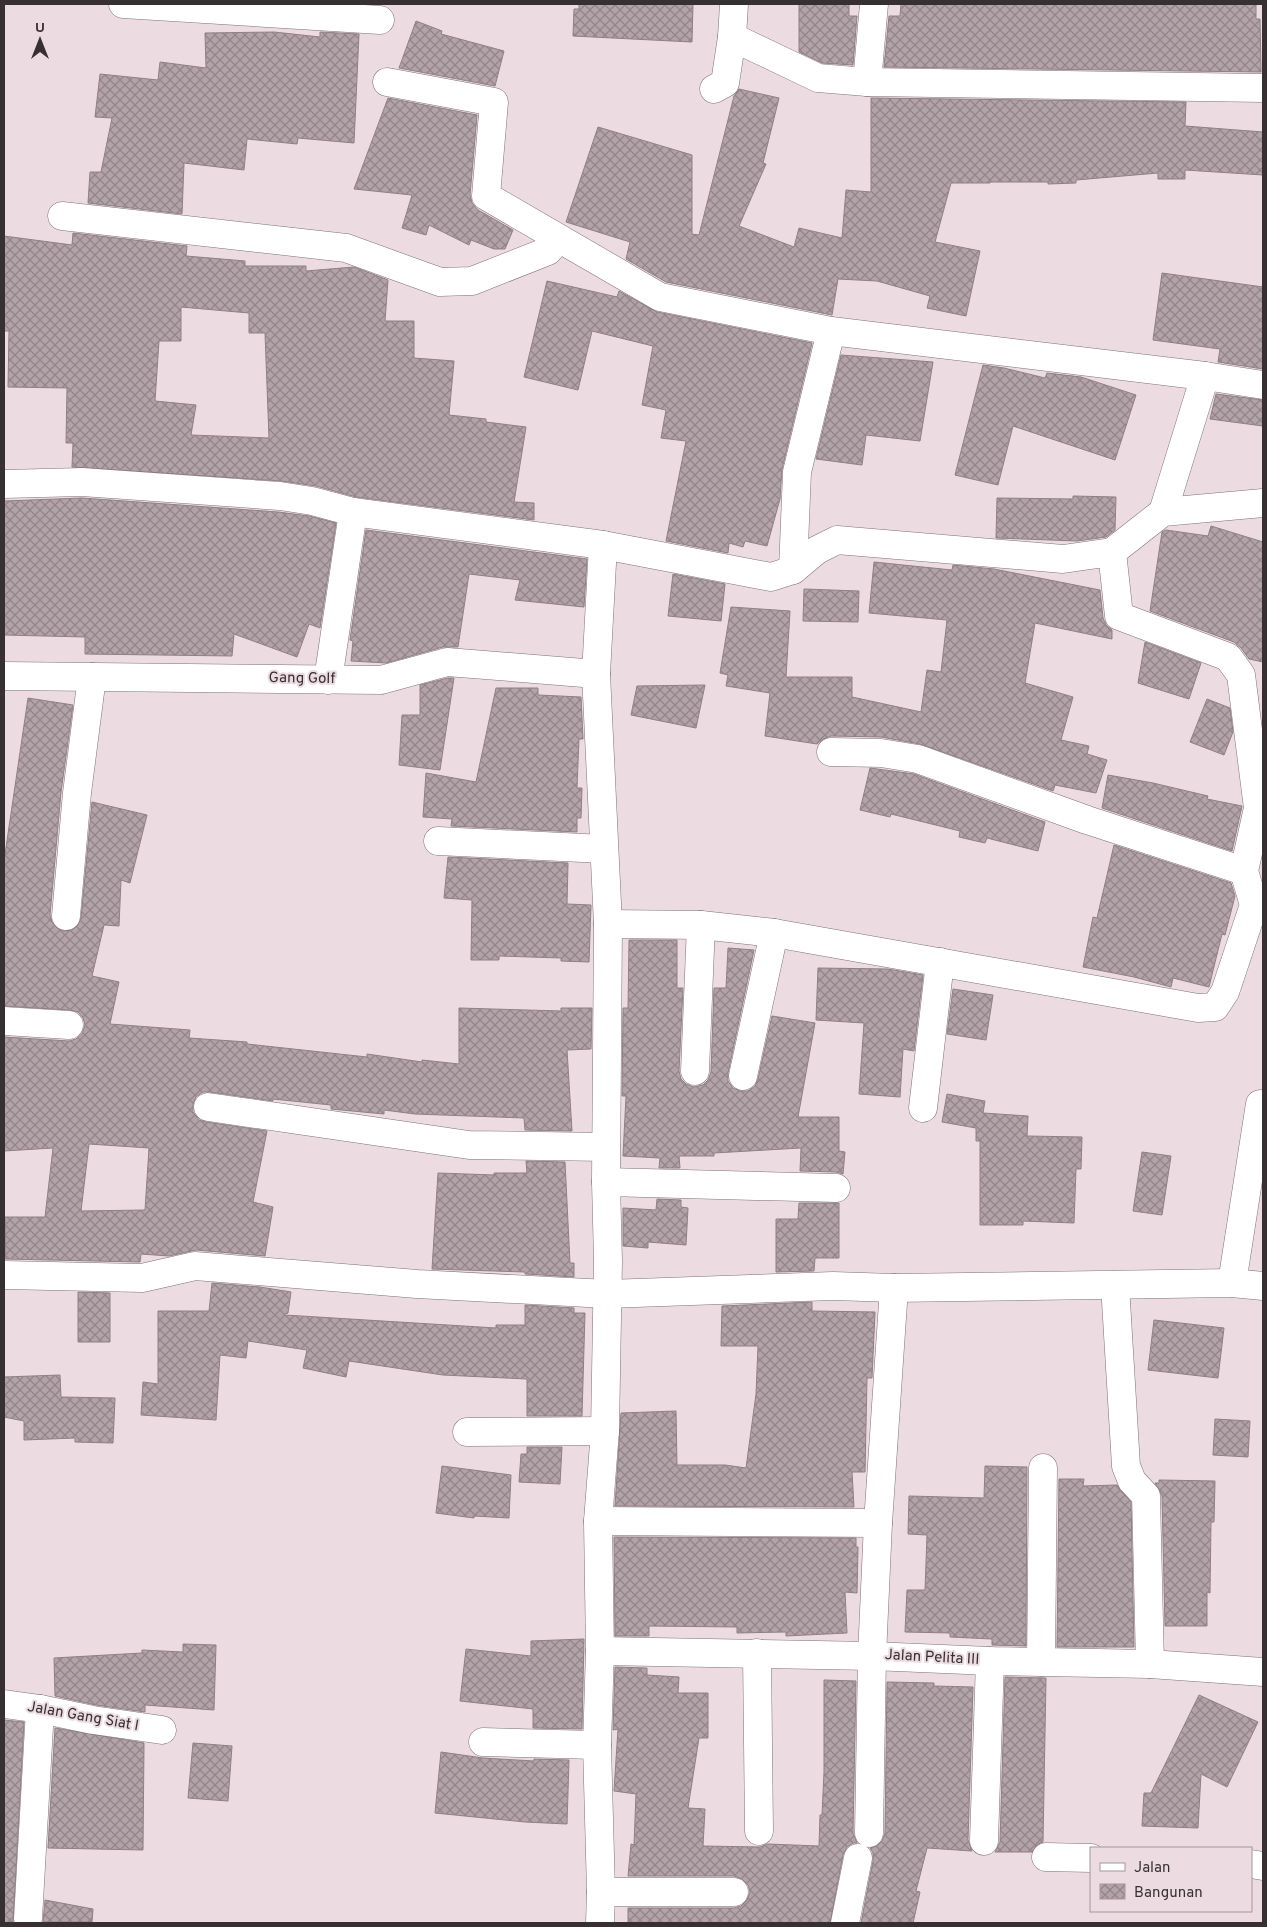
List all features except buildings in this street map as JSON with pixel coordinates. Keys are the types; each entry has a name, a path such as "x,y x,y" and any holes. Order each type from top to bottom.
{"street":[{"path":"123,4 380,20"},
{"path":"714,89 725,83 732,37 734,4"},
{"path":"868,82 874,4"},
{"path":"732,37 818,78 868,82 1263,88"},
{"path":"387,82 494,102 486,196 660,297 831,332 1206,376 1263,385"},
{"path":"62,216 346,248 440,282 472,281 548,251 558,239"},
{"path":"793,570 797,472 831,332"},
{"path":"1163,512 1206,376"},
{"path":"4,484 82,482 280,496 353,512 603,545 771,577 793,570 817,550 837,540 1063,559 1112,552 1163,512 1263,503"},
{"path":"328,680 353,512"},
{"path":"600,1923 601,1892 597,1745 600,1651 598,1521 605,1431 608,1261 606,1147 608,924 596,674 603,545"},
{"path":"608,924 701,925 774,933 1198,1008 1215,1007 1225,992 1258,905 1244,871 1258,808 1241,675 1228,657 1119,616 1112,552"},
{"name":"Gang Golf","path":"4,676 381,680 447,662 596,674"},
{"path":"66,916 76,793 92,677"},
{"path":"831,752 881,753 918,759 1087,820 1244,871"},
{"path":"438,841 604,850"},
{"path":"695,1071 701,925"},
{"path":"743,1076 774,933"},
{"path":"923,1108 940,962"},
{"path":"4,1021 69,1025"},
{"path":"1232,1283 1260,1104"},
{"path":"208,1107 469,1145 606,1147"},
{"path":"606,1182 836,1188"},
{"path":"4,1275 142,1278 195,1266 417,1284 606,1294 833,1286 894,1288 1232,1283 1263,1286"},
{"path":"1114,1285 1126,1466 1132,1481 1146,1496 1150,1664"},
{"path":"868,1833 872,1656 878,1522 894,1288"},
{"path":"467,1432 605,1431"},
{"path":"1041,1662 1043,1468"},
{"path":"598,1521 878,1522"},
{"name":"Jalan Pelita III","path":"600,1651 1150,1664 1263,1672"},
{"path":"757,1654 759,1831"},
{"path":"984,1841 990,1661"},
{"name":"Jalan Gang Siat I","path":"4,1704 40,1708 93,1720 162,1730"},
{"path":"28,1919 40,1708"},
{"path":"483,1742 597,1745"},
{"path":"1046,1857 1090,1858"},
{"path":"845,1923 858,1858"},
{"path":"601,1892 734,1892"}]}
